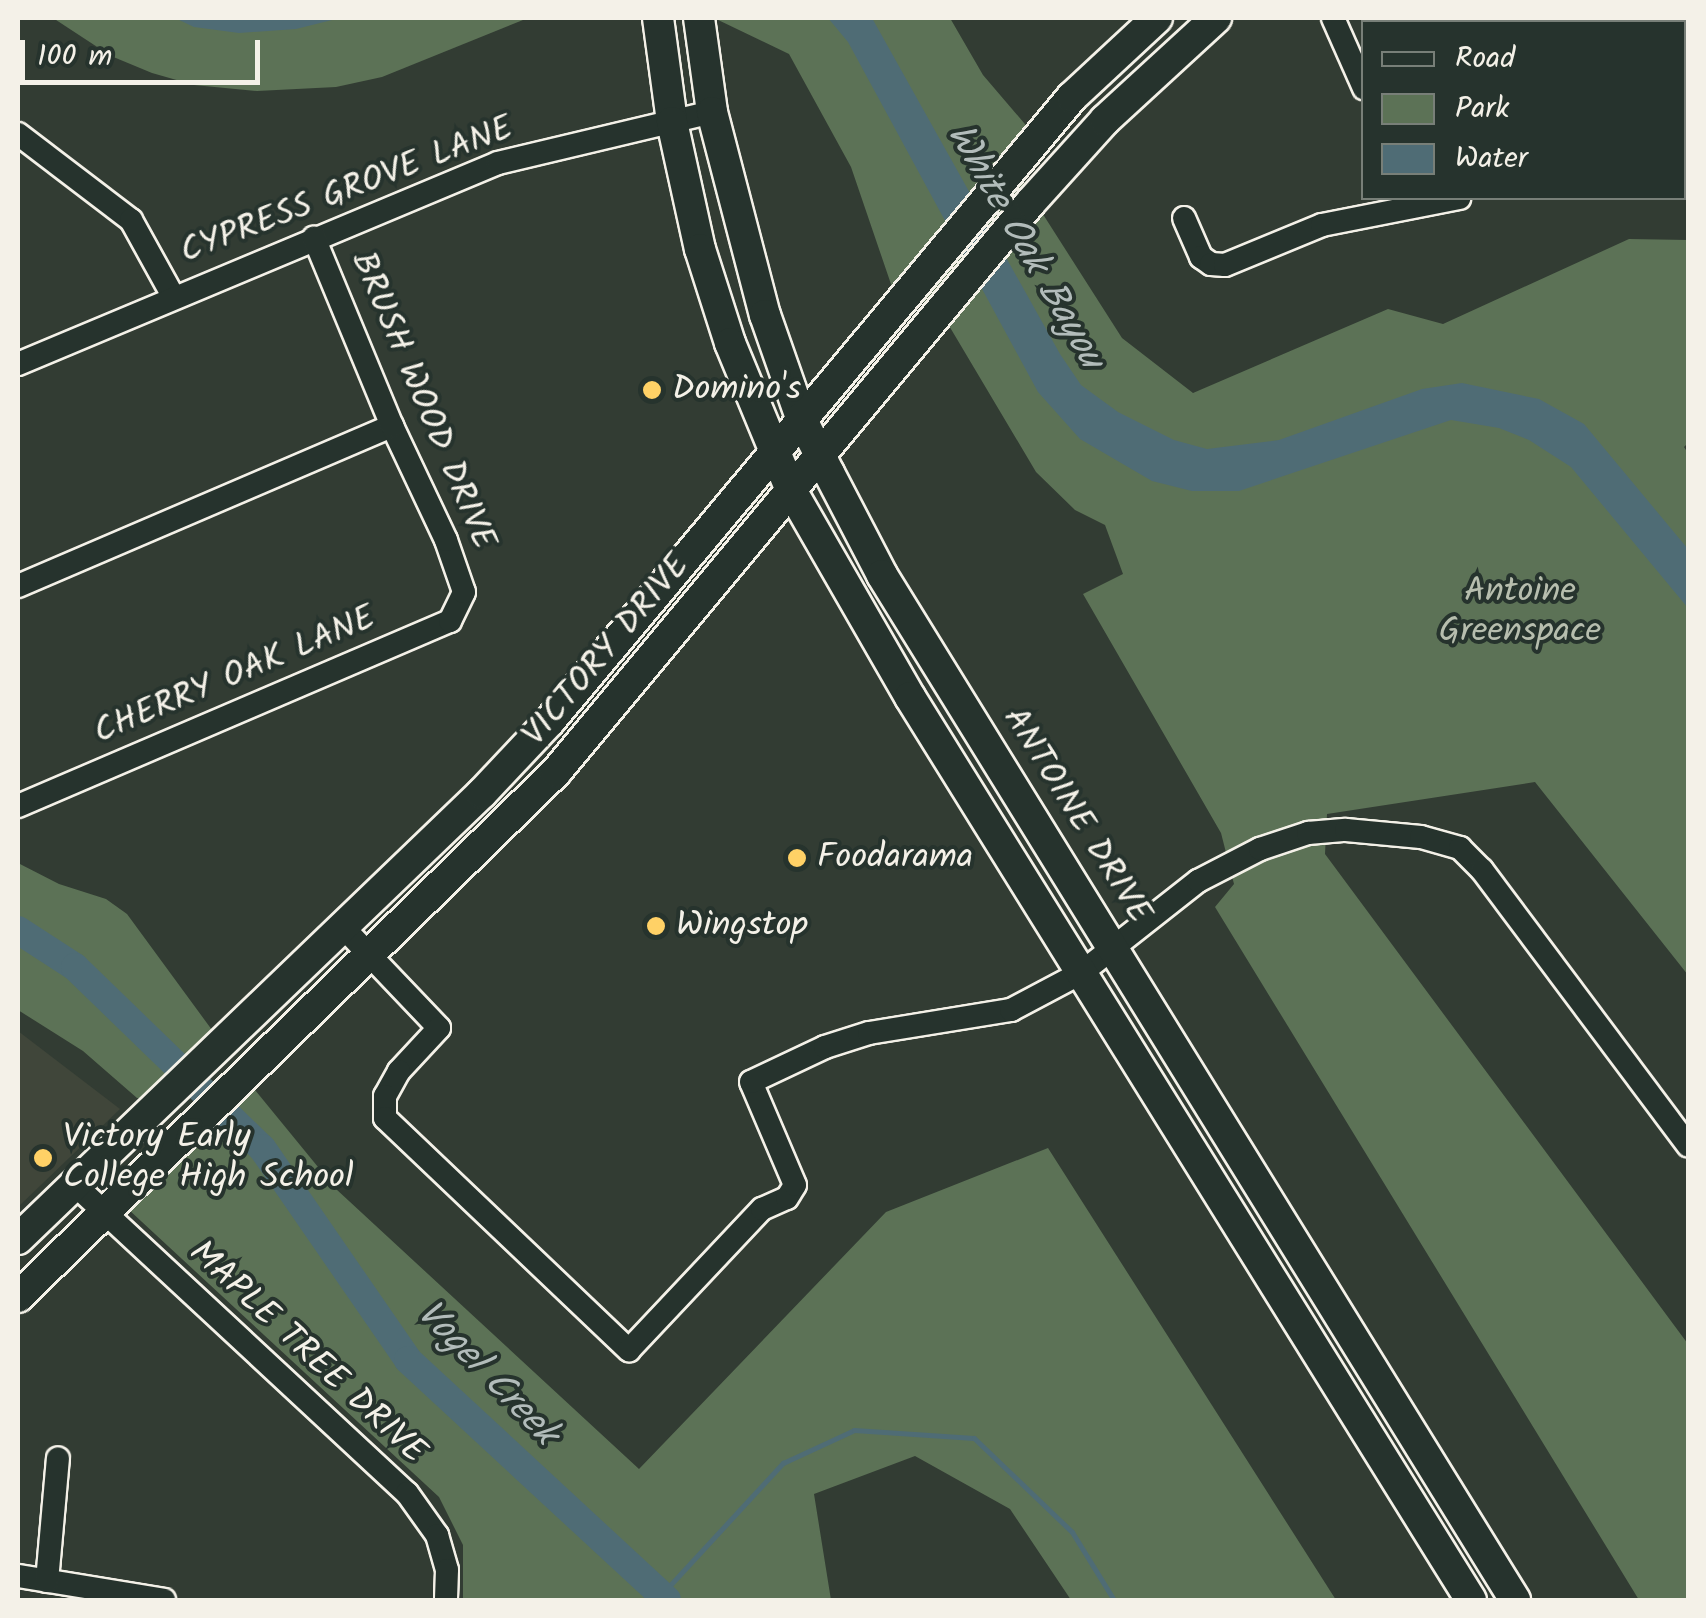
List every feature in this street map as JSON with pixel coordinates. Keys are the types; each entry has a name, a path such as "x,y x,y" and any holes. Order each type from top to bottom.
{"main road":[{"path":"658,18 672,122 702,258 730,342 791,490 1080,973 1471,1600"},
{"name":"ANTOINE DRIVE","path":"699,18 712,112 765,315 801,418 820,455 882,575 1515,1600"},
{"name":"VICTORY DRIVE","path":"18,1239 482,794 607,652 1072,96 1157,18"},
{"name":"VICTORY DRIVE","path":"18,1298 517,814 1031,202 1105,120 1216,18"},
{"path":"1072,96 1105,120"},
{"path":"607,652 639,671"},
{"path":"962,780 993,754"},
{"path":"1248,1246 1284,1224"},
{"path":"1419,1517 1451,1497"}],"street":[{"path":"1333,18 1361,81"},
{"name":"CYPRESS GROVE LANE","path":"18,364 498,163 712,112"},
{"path":"18,134 131,220 173,296"},
{"path":"1184,218 1200,256 1210,264 1225,265 1322,225 1409,202 1434,200"},
{"name":"BRUSH WOOD DRIVE","path":"314,238 392,426 446,540 464,592"},
{"path":"18,586 392,426"},
{"name":"CHERRY OAK LANE","path":"18,806 450,621 464,592"},
{"path":"341,926 439,1028 399,1071 386,1096 385,1118 629,1350 762,1209 787,1198 795,1184 750,1082 824,1047 869,1033 1010,1010 1080,973 1198,881 1260,849 1308,834 1346,830 1420,837 1460,848 1482,870 1688,1145"},
{"name":"MAPLE TREE DRIVE","path":"73,1183 407,1493 437,1535 447,1570 446,1600"},
{"path":"47,1581 58,1458"},
{"path":"18,1576 164,1600"}],"shaded area":[{"name":"Victory Early College High School","path":"18,1031 120,1109 18,1207"}],"green space":[{"path":"53,18 528,18 382,77 336,87 257,91 194,85 152,73 111,56"},
{"name":"Antoine Greenspace","path":"714,18 950,18 983,75 1030,130 1007,158 1122,338 1193,393 1388,309 1443,324 1629,239 1688,240 1688,443 1684,447 1688,453 1688,975 1535,782 1327,814 1325,854 1688,1344 1688,1600 1639,1600 1215,907 1234,884 1221,833 1083,594 1123,574 1105,525 1075,510 1036,472 948,324 912,292 893,290 851,167 789,54"},
{"path":"18,863 59,884 106,899 127,914 212,1030 149,1098 137,1098 83,1051 18,1010"},
{"path":"255,1090 336,1189 639,1469 886,1212 1048,1148 1336,1600 1071,1600 1010,1509 915,1456 814,1494 831,1600 463,1600 463,1545 439,1497 128,1209"}],"water":[{"path":"175,18 340,18 296,29 239,33 194,27"},
{"path":"828,18 872,18 1060,354 1081,385 1118,412 1174,440 1207,449 1279,440 1422,389 1462,383 1539,399 1584,424 1688,549 1688,608 1571,467 1529,440 1499,428 1451,420 1239,491 1192,491 1152,481 1080,439 1038,392 848,42"}],"waterway":[{"name":"Vogel Creek","path":"18,930 75,967 262,1148 408,1360 667,1600"},
{"path":"661,1595 783,1463 854,1430 974,1438 1072,1532 1114,1600"}],"place":[{"name":"Domino's","path":"652,390"},
{"name":"Foodarama","path":"797,858"},
{"name":"Wingstop","path":"656,926"},
{"name":"Victory Early College High School","path":"43,1158"}],"water label":[{"name":"White Oak Bayou","path":"1024,247"}]}
